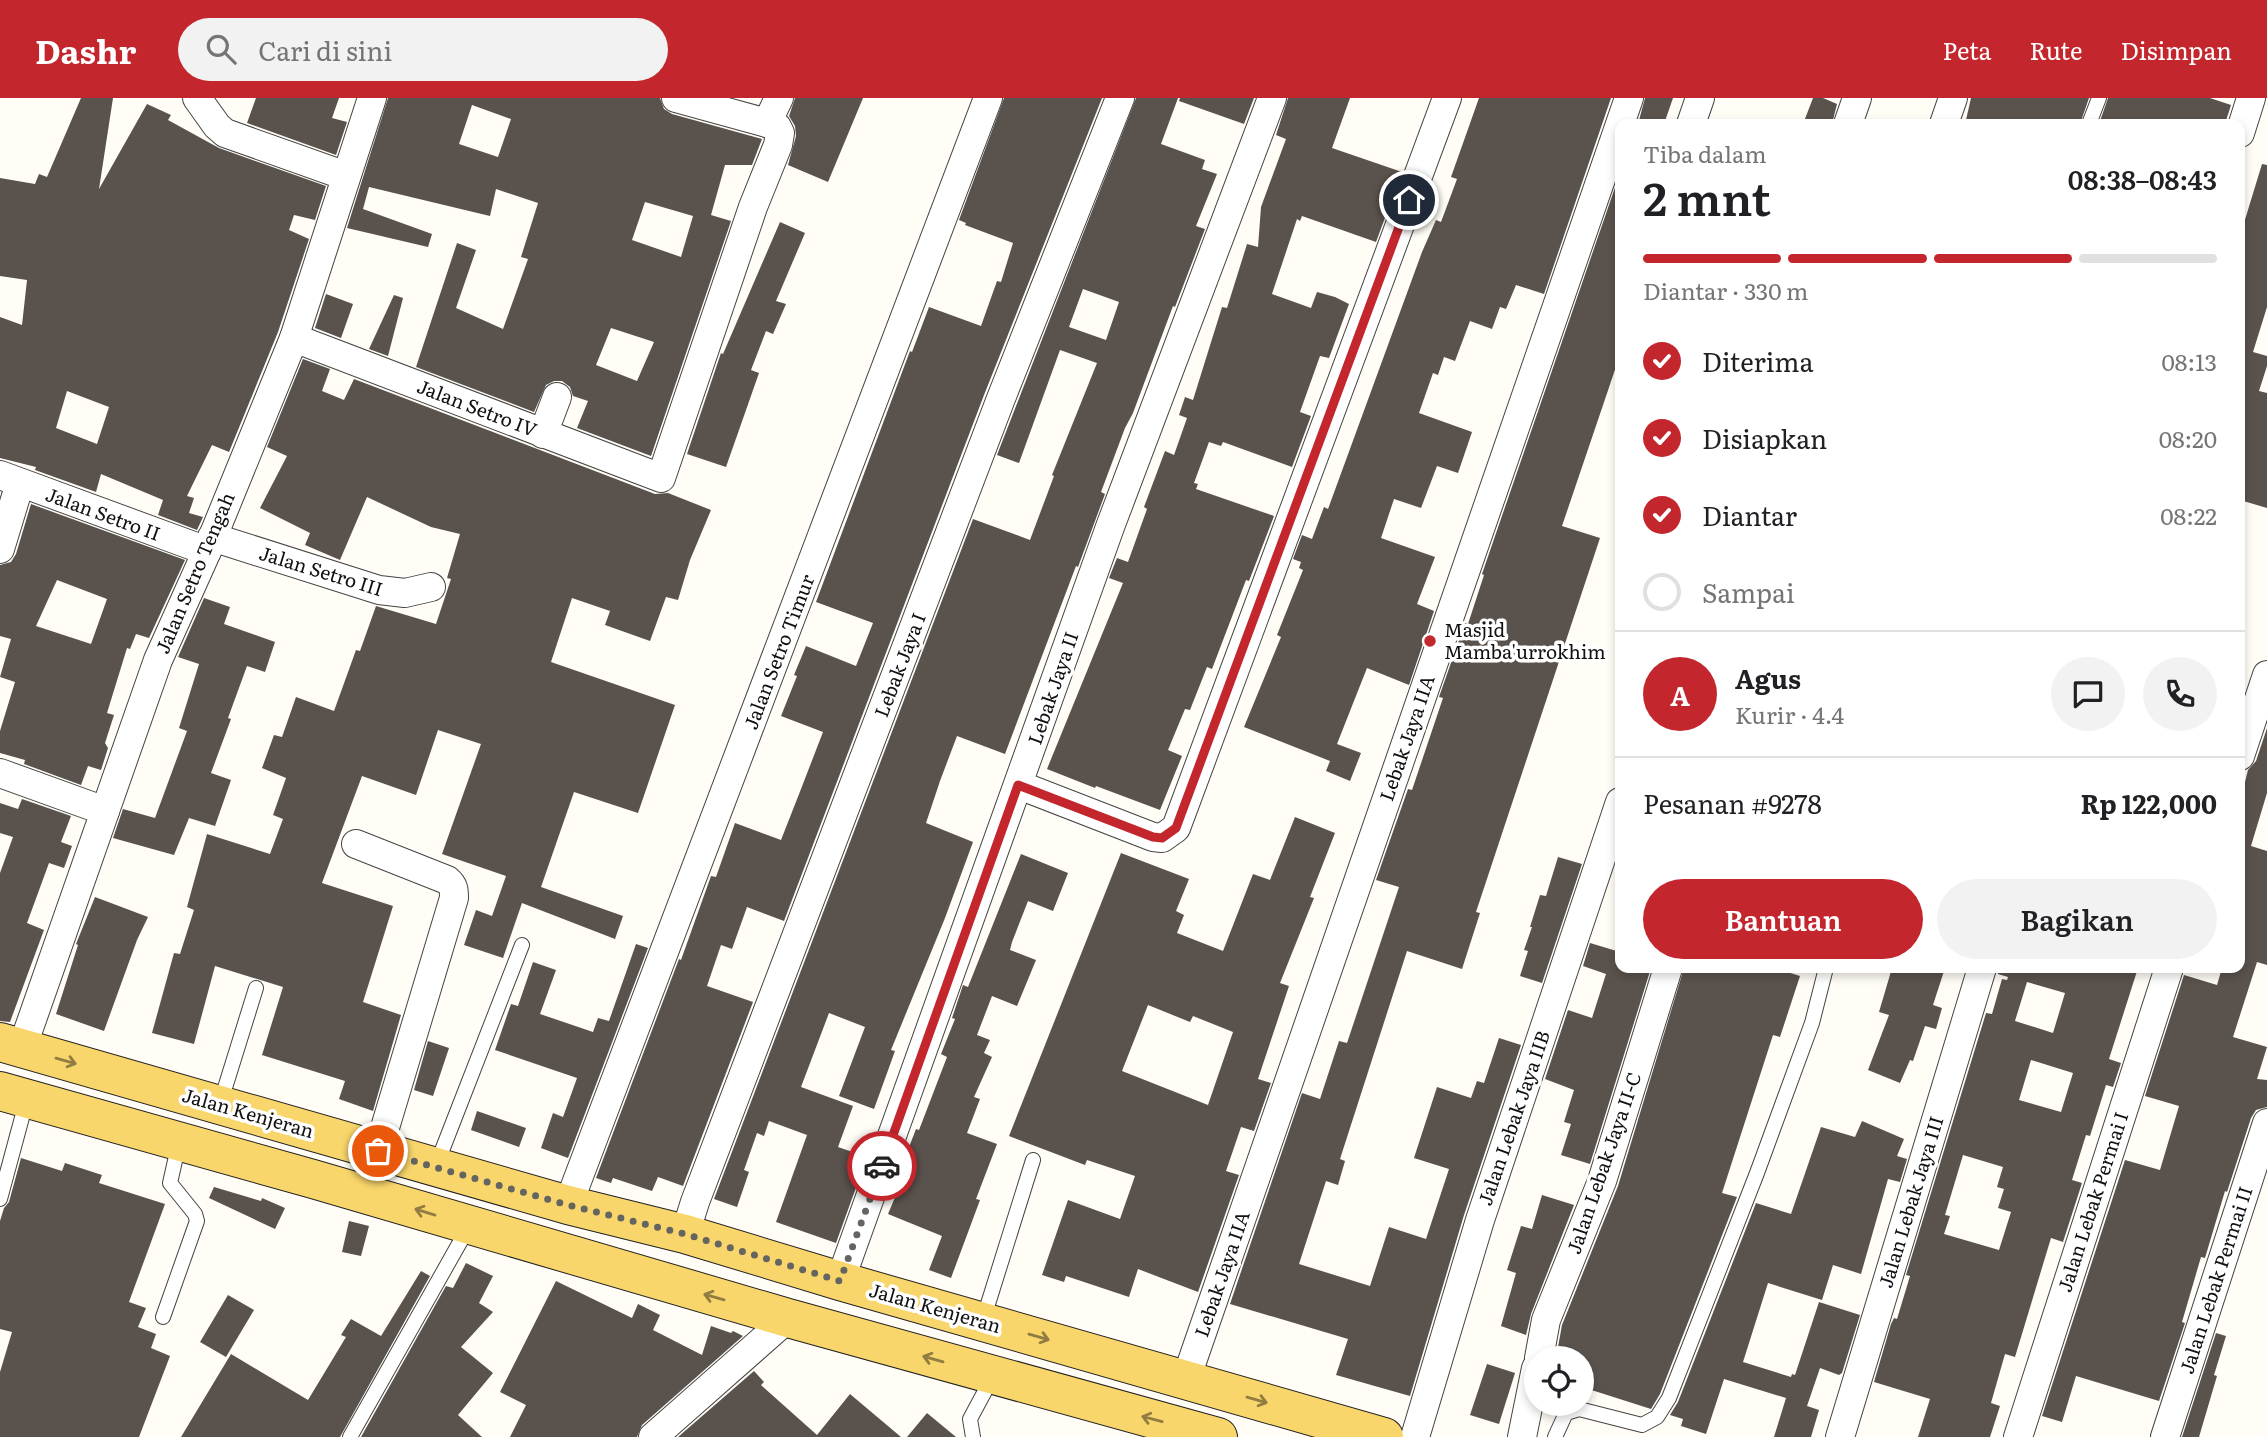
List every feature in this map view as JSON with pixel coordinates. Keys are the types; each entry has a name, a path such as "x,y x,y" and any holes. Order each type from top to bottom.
{"main road":[{"name":"Jalan Kenjeran","path":"11,1045 568,1205 685,1234 1384,1437"},
{"path":"14,1094 788,1318 1218,1437"}],"street":[{"path":"197,98 225,133 346,176"},
{"name":"Jalan Setro Tengah","path":"11,1045 104,811 158,660 294,338 372,98"},
{"path":"676,98 773,110"},
{"name":"Jalan Setro Timur","path":"568,1205 988,98"},
{"name":"Lebak Jaya I","path":"685,1234 1000,401 1120,98"},
{"name":"Lebak Jaya II","path":"840,1281 1110,527 1272,98"},
{"path":"1018,785 1153,837 1162,838 1176,828 1447,98"},
{"name":"Lebak Jaya IIA","path":"1622,119 1629,98"},
{"path":"1693,119 1700,98"},
{"path":"1850,119 1857,98"},
{"path":"1946,119 1953,98"},
{"path":"2244,119 2251,98"},
{"name":"Jalan Setro IV","path":"294,338 660,478 753,207 778,145 780,133 773,110"},
{"name":"Lebak Jaya IIA","path":"1186,1379 1615,138"},
{"path":"543,434 557,397"},
{"path":"0,549 10,479"},
{"name":"Jalan Setro II","path":"10,479 209,544"},
{"name":"Jalan Setro III","path":"209,544 379,590 405,593 431,587"},
{"path":"2245,741 2267,675"},
{"path":"0,773 104,811"},
{"name":"Jalan Lebak Jaya IIB","path":"1415,1437 1480,1220 1615,817"},
{"path":"356,844 447,880 454,890 378,1151"},
{"name":"Jalan Lebak Jaya II-C","path":"1541,1346 1546,1320 1602,1181 1666,973"},
{"name":"Jalan Lebak Jaya III","path":"1840,1437 1980,973"},
{"name":"Jalan Lebak Permai I","path":"2018,1437 2167,973"},
{"name":"Jalan Lebak Permai II","path":"2165,1437 2267,1123"},
{"path":"653,1437 788,1318"},
{"path":"1522,1437 1526,1416"}],"lane":[{"path":"2091,119 2099,98"},
{"path":"435,1167 522,945"},
{"path":"1555,1437 1566,1413 1579,1409 1642,1425 1657,1417 1669,1398 1771,1136 1812,1023 1825,973"},
{"path":"220,1105 256,988"},
{"path":"0,1199 14,1094"},
{"path":"163,1317 197,1221 195,1214 170,1183 180,1142"},
{"path":"982,1321 1033,1160"},
{"path":"350,1437 469,1226"},
{"path":"973,1437 971,1419 993,1376"}],"building":[{"path":"81,98 113,98 99,189 147,104 171,115 168,120 219,148 326,186 315,220 294,215 289,230 309,239 278,332 229,452 212,445 187,496 194,498 189,513 203,517 197,530 158,515 163,500 101,474 96,492 35,470 36,467 0,458 0,317 22,325 27,280 0,276 0,178 35,184 39,174 47,177","holes":["67,391 109,407 97,444 56,428"]},
{"path":"256,98 339,98 332,118 347,122 336,155 247,123"},
{"path":"388,98 660,98 664,109 672,114 762,139 752,165 725,165 711,215 731,221 651,456 577,428 588,401 573,396 570,387 562,381 546,385 534,412 416,367 457,243 476,250 456,308 503,329 528,259 521,257 538,203 496,189 490,216 369,187 363,209 432,234 428,247 347,228","holes":["472,105 511,119 498,157 459,144","645,202 693,216 681,257 632,240","611,328 654,342 637,381 596,365"]},
{"path":"795,98 863,98 828,182 788,165 796,136 795,126 789,116"},
{"path":"1004,98 1102,98 984,395 784,921 747,907 732,949 721,945 707,986 753,1002 683,1186 658,1177 652,1191 613,1178 611,1183 596,1178 711,876 716,877 735,823 781,840 823,732 781,716 806,646 856,666 873,623 816,602 929,307 981,326 997,281 1001,282 1013,243 965,225 966,223 959,220"},
{"path":"1136,98 1178,98 1161,144 1205,160 1202,169 1217,174 1196,226 1205,229 1125,428 1101,492 1105,494 1005,754 957,736 940,781 926,823 973,842 891,1050 895,1051 874,1109 839,1096 865,1027 829,1013 801,1087 853,1106 838,1147 867,1157 836,1243 776,1222 807,1135 769,1121 764,1136 757,1133 744,1170 749,1172 737,1207 714,1199 973,519 1030,540 1054,476 1052,475 1097,363 1060,350 1019,463 997,455","holes":["1083,289 1119,302 1106,340 1069,327"]},
{"path":"1180,98 1254,98 1244,124 1179,101"},
{"path":"1288,98 1350,98 1332,148 1402,172 1376,242 1302,216 1300,221 1297,219 1272,294 1311,308 1317,292 1349,304 1329,358 1320,356 1300,412 1311,416 1292,467 1223,442 1221,446 1209,442 1194,483 1198,484 1196,489 1274,516 1212,669 1207,667 1190,710 1185,709 1168,750 1182,756 1160,810 1047,769 1123,583 1109,578 1117,558 1128,562 1147,509 1144,507 1165,451 1174,455 1187,418 1179,415 1185,397 1193,400 1222,307 1227,308 1247,244 1258,247 1261,207 1286,139 1276,135"},
{"path":"1479,98 1611,98 1544,294 1516,285 1506,309 1500,307 1492,329 1470,321 1455,361 1444,357 1438,375 1433,373 1419,413 1472,432 1458,473 1437,466 1421,508 1394,499 1381,538 1435,557 1417,604 1434,611 1409,685 1367,668 1337,744 1361,753 1350,781 1326,771 1330,761 1244,727 1281,637 1277,635 1303,570 1299,568 1301,562 1293,559 1302,535 1312,539 1324,507 1328,509 1422,252 1436,220 1441,222 1457,179 1451,177"},
{"path":"1645,98 1673,98 1666,119 1639,119"},
{"path":"1813,98 1823,98 1837,104 1833,119 1805,119"},
{"path":"1971,98 2089,98 2082,119 1966,119"},
{"path":"2108,98 2210,98 2231,105 2227,119 2101,119"},
{"path":"2262,164 2267,165 2267,307 2253,352 2267,356 2267,366 2259,391 2267,393 2267,508 2245,501 2245,220"},
{"path":"1615,188 1615,370 1562,526 1600,538 1476,912 1480,913 1462,969 1407,951 1340,1159 1345,1161 1338,1185 1326,1181 1299,1264 1370,1286 1389,1227 1426,1239 1449,1169 1414,1158 1437,1087 1471,1098 1477,1081 1484,1083 1499,1038 1521,1045 1464,1215 1410,1396 1336,1375 1348,1339 1230,1304 1302,1093 1320,1099 1339,1041 1347,1043 1399,887 1376,880 1408,789 1412,790 1443,698 1439,697 1465,623 1468,624 1484,575 1482,574"},
{"path":"780,222 805,233 776,301 786,304 773,334 766,331 751,370 759,373 726,467 687,454 721,353 723,354"},
{"path":"326,294 353,304 341,338 315,328"},
{"path":"394,295 403,298 388,356 369,349"},
{"path":"303,359 330,369 322,391 344,400 354,379 655,494 668,493 711,510 690,560 678,600 666,597 650,641 605,625 610,611 572,598 551,662 675,705 638,813 574,792 541,887 623,916 615,939 522,903 503,958 464,945 476,910 492,916 506,876 442,854 481,744 438,730 416,795 362,776 322,883 393,906 363,1002 401,1015 373,1111 339,1099 345,1081 262,1055 283,987 215,966 194,1044 152,1033 174,953 180,954 194,910 187,907 207,834 270,854 283,819 273,815 286,778 262,768 274,735 282,737 296,697 334,711 356,650 360,651 376,606 436,624 451,579 447,578 460,534 431,527 367,497 340,560 305,545 310,533 260,508 287,456 267,447"},
{"path":"31,504 185,560 149,638 136,634 130,649 127,648 107,713 114,715 105,743 108,748 101,770 88,766 81,785 24,764 25,760 0,753 0,731 15,682 0,677 11,639 0,636 0,565 11,562 16,554","holes":["57,580 107,599 91,644 36,626"]},
{"path":"204,598 230,607 224,624 275,642 265,672 247,666 228,718 231,719 211,773 231,780 215,826 189,818 174,855 113,838 123,809 155,818 187,731 179,728 199,664 178,657"},
{"path":"2267,728 2267,793 2251,846 2267,851 2267,965 2257,962 2233,1037 2267,1047 2257,1079 2267,1080 2267,1107 2256,1110 2251,1118 2205,1258 2201,1257 2182,1322 2185,1323 2159,1401 2076,1376 2062,1422 2042,1416 2125,1160 2160,1170 2179,1106 2145,1096 2184,975 2217,985 2221,973 2245,973 2245,782 2248,770 2256,761"},
{"path":"22,799 71,816 61,842 72,846 64,868 49,863 27,923 44,930 10,1022 0,1021 0,873 13,837 0,833 0,803 18,809"},
{"path":"1295,817 1335,833 1310,897 1314,898 1280,983 1289,986 1258,1079 1271,1083 1254,1131 1241,1127 1226,1171 1239,1175 1198,1292 1138,1269 1129,1297 1066,1276 1064,1282 1042,1275 1068,1200 1120,1219 1135,1176 1087,1160 1085,1165 1009,1136 1121,853 1189,879 1176,911 1184,915 1177,933 1223,951 1253,874 1270,880","holes":["1148,1005 1190,1022 1193,1016 1233,1032 1208,1105 1122,1071"]},
{"path":"1021,854 1068,873 1053,911 1028,901 1010,950 1036,960 1017,1006 992,996 977,1035 990,1040 984,1053 992,1057 974,1097 980,1099 967,1133 997,1144 976,1199 980,1200 951,1278 929,1270 942,1236 888,1214 912,1157 906,1155 916,1129 919,1130 947,1057 941,1054 955,1019 952,1018 963,985 968,987"},
{"path":"1558,857 1582,864 1542,983 1520,976 1528,951 1524,950 1540,895 1546,896"},
{"path":"95,897 148,917 104,1031 56,1014 78,945 76,944"},
{"path":"1590,943 1615,950 1615,973 1649,973 1590,1164 1561,1155 1571,1124 1564,1122 1574,1090 1545,1079 1568,1010 1592,1018 1606,974 1583,966"},
{"path":"636,944 648,948 568,1158 541,1148 553,1113 563,1117 577,1078 495,1050 511,1004 518,1006 533,962 556,970 540,1014 593,1032 598,1018 609,1021"},
{"path":"1682,973 1790,973 1800,976 1780,1037 1773,1035 1722,1193 1737,1197 1660,1394 1651,1409 1594,1391 1594,1346 1558,1346 1562,1325 1618,1186"},
{"path":"1891,973 1943,973 1933,1005 1942,1008 1936,1029 1925,1026 1913,1061 1910,1060 1900,1083 1868,1070 1889,1015 1879,1012"},
{"path":"1998,973 2136,973 2109,1059 2121,1063 2113,1087 2106,1085 2090,1136 2086,1135 2072,1180 2082,1183 2063,1242 2051,1238 2015,1357 2005,1354 1991,1403 2000,1406 1990,1437 1918,1437 1930,1399 1874,1382 1891,1324 1894,1318 1897,1319 1910,1276 1906,1275 1986,1013 1992,1014 2002,979 2007,980 2008,977","holes":["2027,982 2065,993 2053,1033 2015,1021","2031,1060 2073,1073 2061,1112 2019,1100","1963,1155 2003,1167 1997,1187 2004,1189 1998,1208 2011,1212 1999,1250 1944,1234 1950,1216 1945,1215"]},
{"path":"428,1041 449,1048 433,1096 414,1090"},
{"path":"477,1111 526,1128 519,1147 471,1130"},
{"path":"1862,1121 1904,1139 1897,1156 1907,1159 1900,1182 1888,1179 1861,1274 1833,1265 1822,1300 1768,1283 1743,1362 1791,1377 1792,1374 1795,1375 1819,1302 1860,1315 1842,1373 1839,1375 1820,1368 1807,1406 1819,1410 1811,1437 1774,1437 1786,1398 1724,1379 1706,1434 1681,1426 1683,1419 1670,1415 1678,1402 1756,1203 1791,1214 1821,1127 1855,1137"},
{"path":"21,1158 62,1171 65,1163 102,1175 99,1183 165,1204 129,1302 146,1308 138,1327 156,1334 151,1348 170,1356 139,1437 0,1437 0,1372 12,1332 0,1329 0,1221 9,1202"},
{"path":"214,1187 261,1201 262,1198 285,1208 275,1229 209,1198"},
{"path":"1542,1195 1574,1205 1531,1314 1526,1335 1501,1326 1516,1273 1507,1270 1521,1226 1532,1229"},
{"path":"349,1221 369,1226 361,1256 342,1252"},
{"path":"466,1263 493,1276 479,1303 493,1312 461,1347 493,1373 458,1415 482,1437 361,1437 446,1286 453,1288"},
{"path":"421,1271 430,1276 340,1437 181,1437 231,1354 308,1400 346,1337 341,1335 351,1319 381,1336"},
{"path":"556,1281 632,1318 638,1304 660,1315 653,1330 702,1355 711,1326 743,1336 642,1425 637,1437 510,1437 526,1405 500,1392"},
{"path":"228,1295 254,1310 226,1357 200,1342"},
{"path":"2216,1333 2226,1336 2199,1437 2182,1437"},
{"path":"1487,1364 1515,1373 1499,1424 1470,1415"},
{"path":"754,1371 764,1382 761,1385 817,1435 850,1394 901,1437 678,1437"},
{"path":"927,1413 956,1437 907,1437"}],"way so far":[{"path":"378,1151 568,1205 685,1234 840,1281 882,1166"}],"place":[{"name":"Masjid Mamba'urrokhim","path":"1430,641"}],"route":[{"path":"882,1166 1018,785 1153,837 1162,838 1176,828 1409,200"}]}
